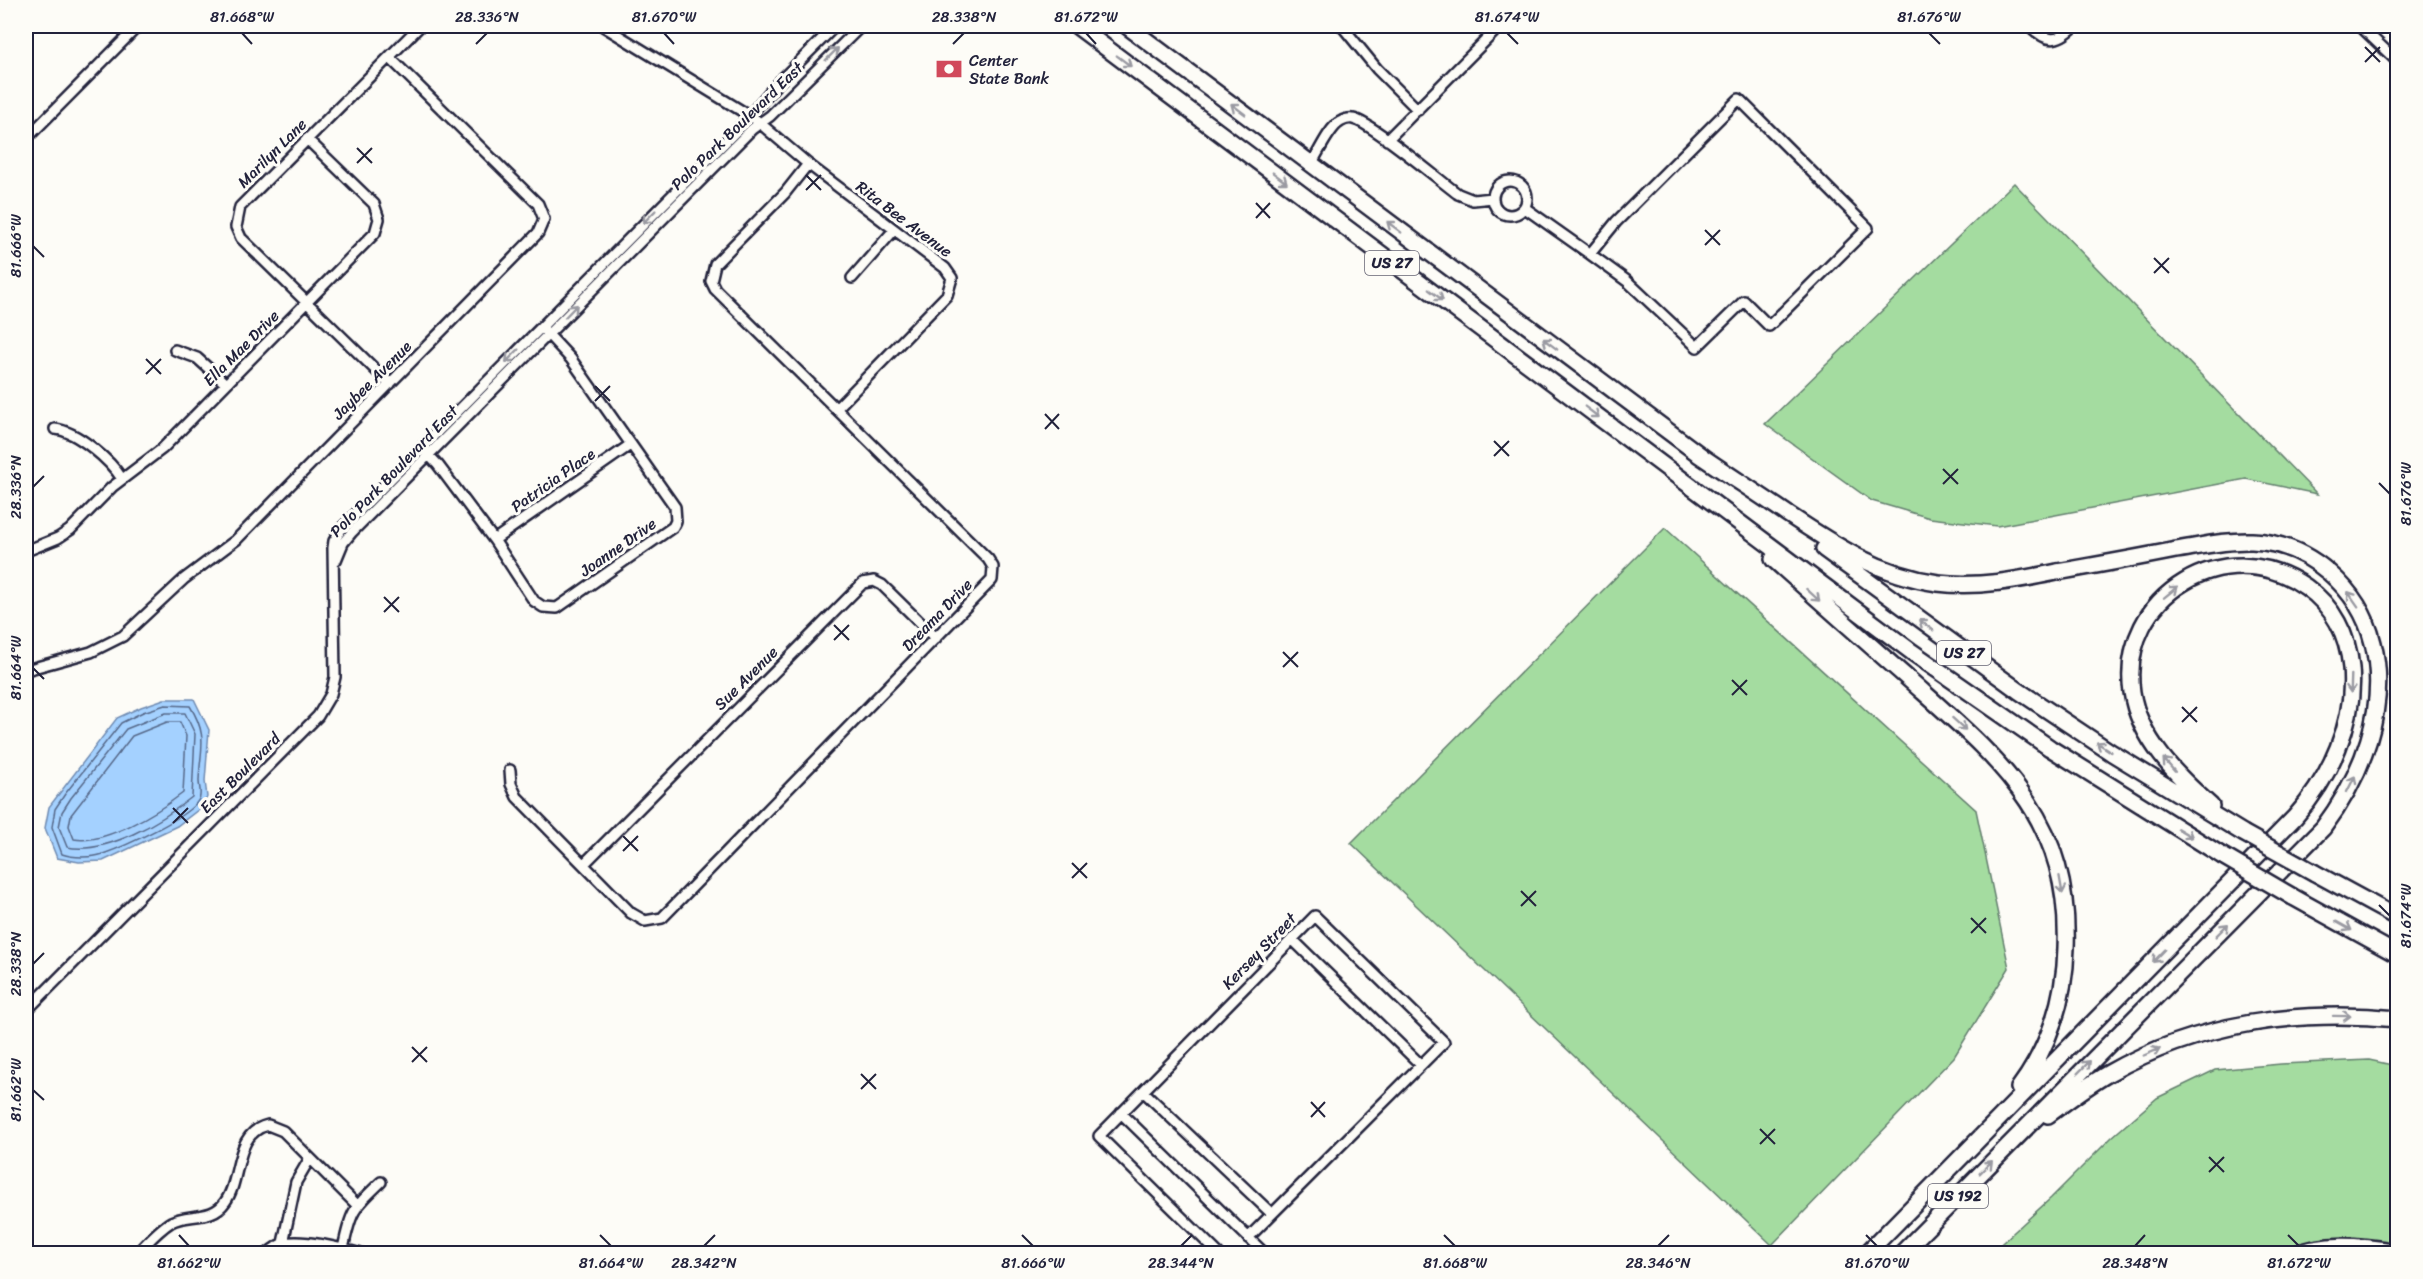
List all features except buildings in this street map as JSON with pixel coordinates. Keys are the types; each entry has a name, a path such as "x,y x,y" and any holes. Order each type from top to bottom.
{"highway":[{"name":"US 27","path":"1077,26 1912,652 2001,715 2107,785 2221,855 2397,955"},
{"name":"US 27","path":"1127,26 1930,629 2019,692 2112,753 2243,833 2397,918"},
{"path":"1698,454 1857,559 1895,573 1935,583 1990,584 2213,543 2255,541 2287,548 2315,562 2338,580 2364,617 2373,642 2376,660 2375,713 2360,765 2335,811 2286,866 2014,1139"},
{"path":"1707,499 1992,754 2026,798 2047,836 2059,874 2066,917 2066,963 2058,1006 2045,1044 2025,1080 1966,1153"},
{"path":"1966,1153 2295,817 2315,792 2332,762 2345,722 2351,691 2350,656 2341,628 2324,603 2301,583 2266,568 2238,565 2191,577 2162,599 2147,620 2136,643 2131,677 2136,710 2163,758 2188,785 2243,833"},
{"path":"2014,1139 2107,1074 2150,1053 2203,1033 2250,1023 2302,1016 2397,1019"},
{"name":"US 192","path":"1901,1254 2014,1139"},
{"name":"US 192","path":"1866,1254 1966,1153"}],"street":[{"path":"26,139 138,26"},
{"name":"Marilyn Lane","path":"390,384 241,238 236,227 240,207 420,26"},
{"name":"Rita Bee Avenue","path":"603,26 754,119 808,164 945,268 952,278 947,295 836,409"},
{"name":"Polo Park Boulevard East","path":"334,568 343,543 754,119 835,26"},
{"name":"Polo Park Boulevard East","path":"334,568 334,541 342,528 740,127 784,102 861,26"},
{"path":"1342,26 1377,69 1418,110"},
{"path":"1387,140 1500,26"},
{"path":"2030,26 2038,34 2050,39 2063,36 2075,26"},
{"path":"2360,26 2397,62"},
{"name":"Jaybee Avenue","path":"26,670 91,652 123,636 184,579 236,540 538,233 544,219 538,204 389,57"},
{"path":"1525,208 1627,281 1697,347 1744,302 1769,326 1868,228 1738,99 1616,222 1590,254"},
{"path":"1311,164 1334,127 1351,118 1387,140 1458,195 1473,200 1493,198"},
{"name":"Ella Mae Drive","path":"26,551 58,538 70,530 122,479 162,450 375,232 379,219 374,204 307,139"},
{"name":"Dreama Drive","path":"510,771 511,784 517,797 639,919 651,921 662,918 992,579 993,567 988,559 715,289 711,281 715,264 785,193 808,164"},
{"path":"1512,181 1523,186 1527,202 1525,208 1516,215 1505,215 1496,209 1493,198 1501,183 1512,181"},
{"path":"852,278 894,230"},
{"name":"Joanne Drive","path":"421,447 494,540 534,600 543,607 557,608 668,532 676,521 675,507 571,359 541,327"},
{"path":"175,350 197,358 226,384"},
{"path":"55,429 74,433 122,479"},
{"name":"Patricia Place","path":"494,540 630,445"},
{"name":"East Boulevard","path":"26,1011 318,716 324,707 335,676 334,568"},
{"name":"Sue Avenue","path":"584,864 863,583 874,581 882,585 936,638"},
{"name":"Kersey Street","path":"1219,1254 1099,1136 1315,916 1444,1042 1248,1238"},
{"path":"1292,939 1421,1065"},
{"path":"1143,1091 1272,1214"},
{"path":"1121,1113 1264,1254"},
{"path":"136,1254 171,1222 208,1214 223,1205 229,1196 246,1144 258,1129 268,1125 278,1128 357,1205"},
{"path":"283,1244 296,1182 310,1158"},
{"path":"343,1249 349,1220 357,1205 381,1182"},
{"path":"2289,1254 2327,1244 2362,1243 2397,1249"},
{"path":"267,1254 283,1244 321,1245 361,1254"}],"green space":[{"path":"2014,183 2317,494 2246,479 1997,526 1930,518 1872,501 1765,424"},
{"path":"1665,528 1976,810 2009,968 1954,1057 1772,1245 1351,843"},
{"path":"2369,1060 2397,1066 2397,1253 1990,1254 2051,1198 2112,1137 2157,1098 2215,1070"}],"water":[{"path":"164,699 194,699 209,730 205,781 207,797 203,806 177,826 103,861 79,862 57,858 45,828 49,807 117,718"}],"place":[{"name":"Center State Bank","path":"949,69"}]}
